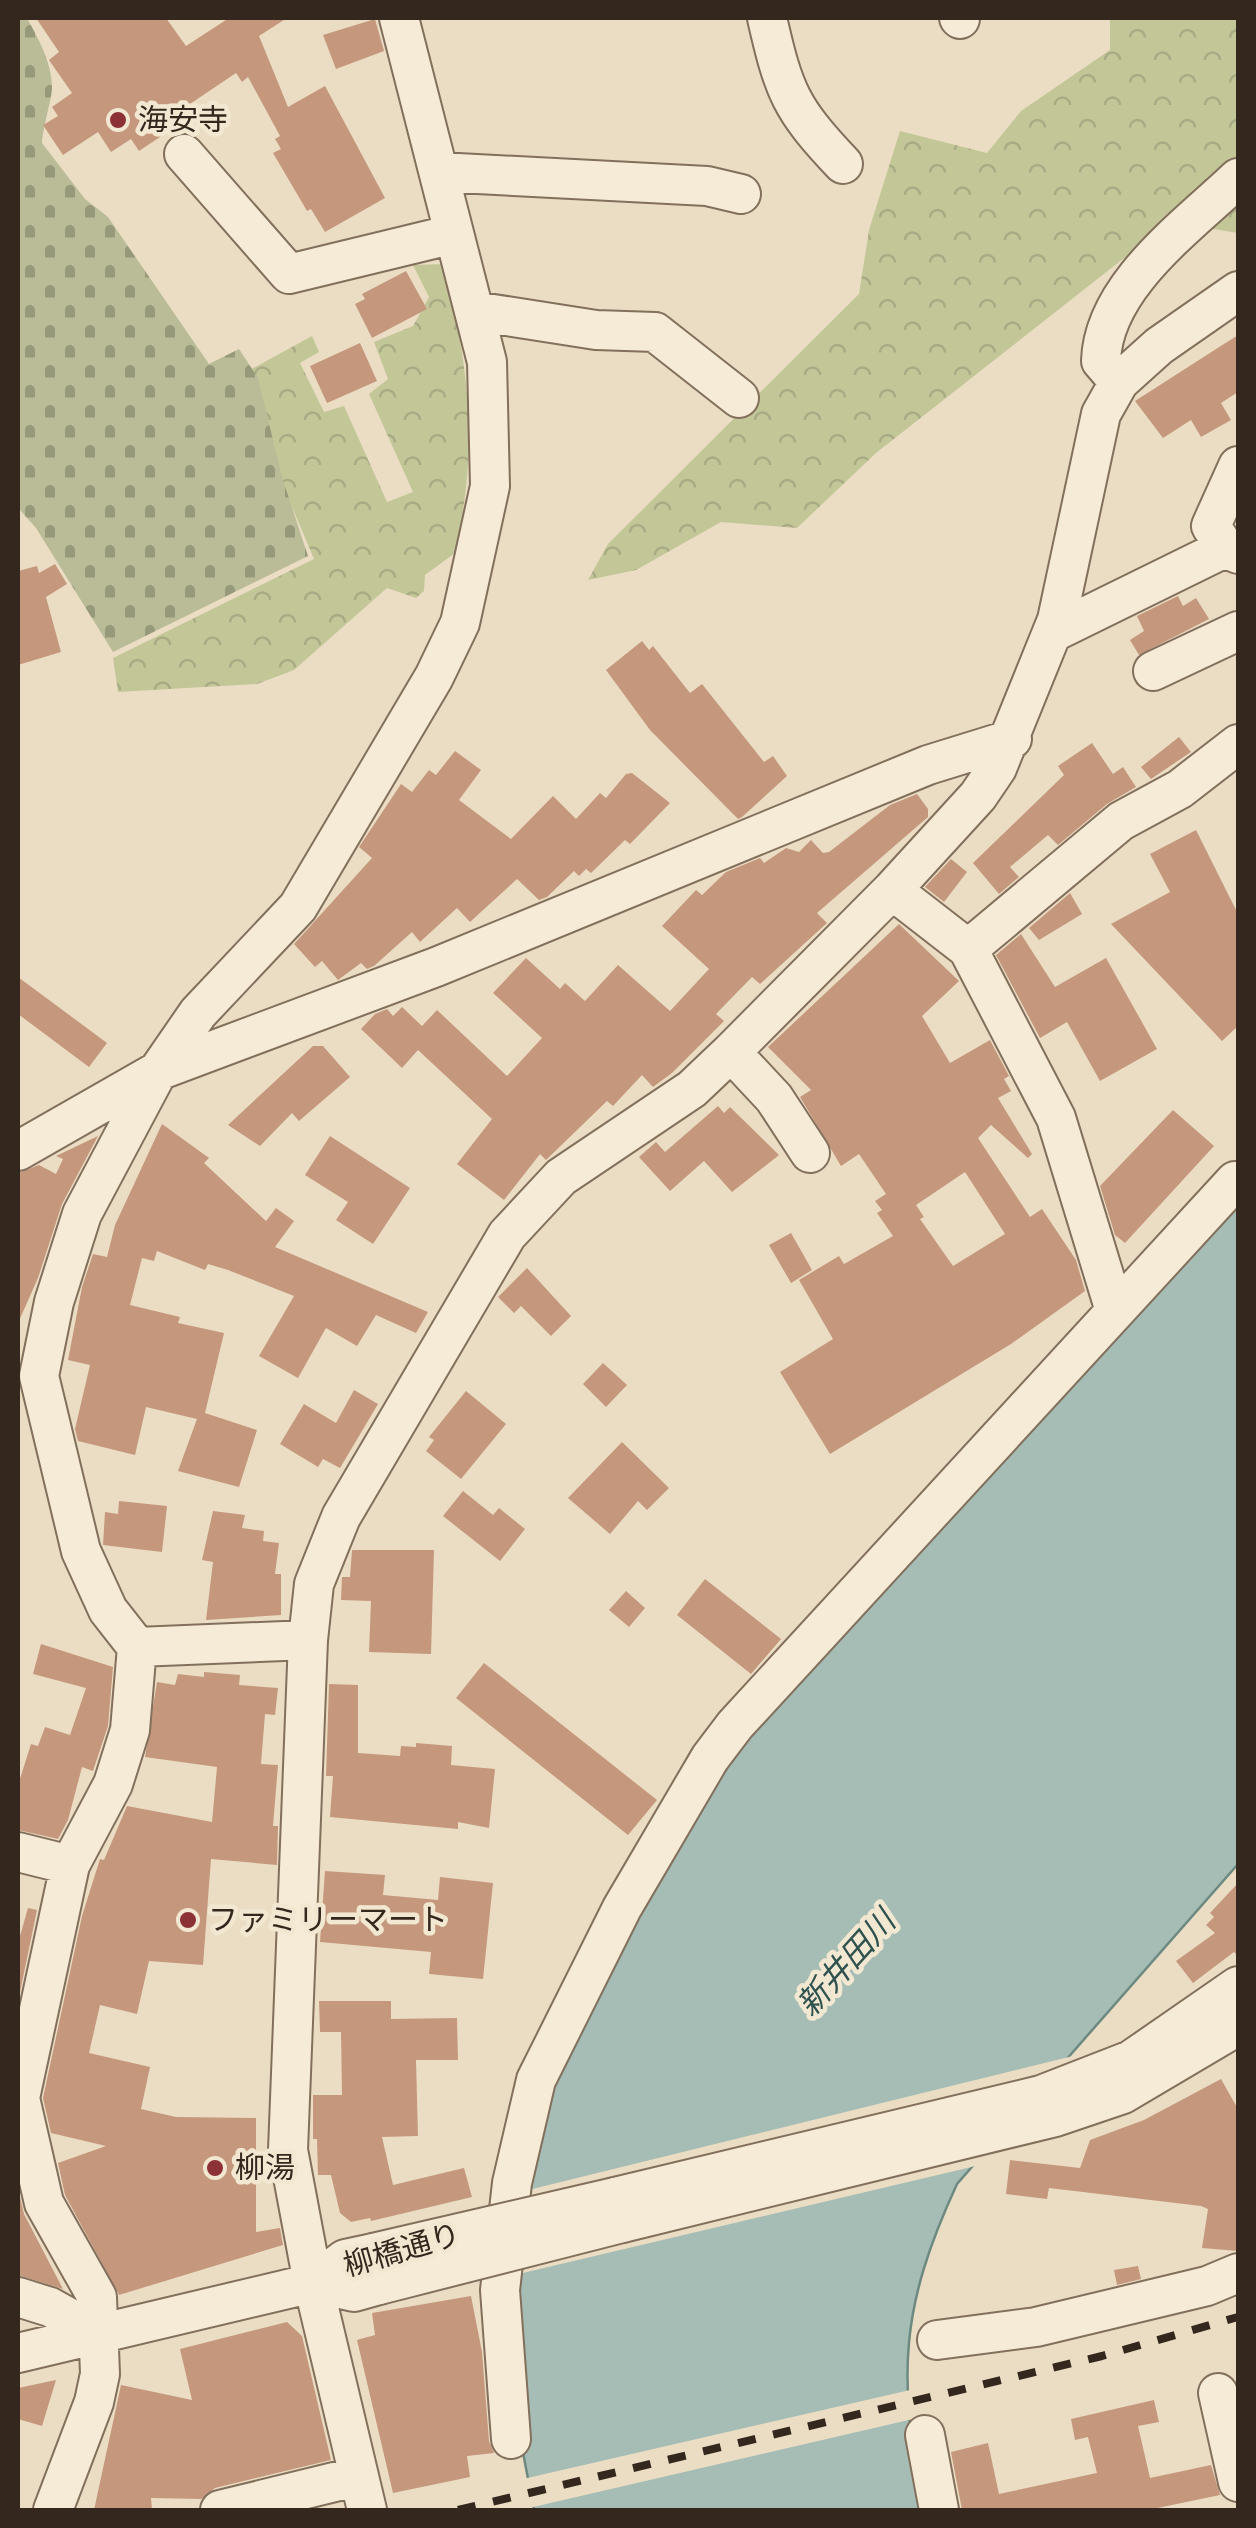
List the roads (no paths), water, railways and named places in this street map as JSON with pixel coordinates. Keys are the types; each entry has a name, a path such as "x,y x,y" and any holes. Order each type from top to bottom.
{"street":[{"path":"53,2510 94,2402 100,2374 100,2334 97,2297 44,2203 20,2098 70,1865 113,1784 124,1748 137,1647 108,1610 81,1552 28,1370 82,1214 158,1070 198,1013 298,906 425,694 460,622 490,486 487,362 400,18"},
{"path":"766,18 783,87 807,126 842,164"},
{"path":"184,154 289,274 454,234"},
{"path":"439,172 708,186 740,194"},
{"path":"1119,382 1101,362 1101,342 1115,308 1156,258 1238,178"},
{"path":"220,2510 363,2494 288,2150 308,1640 314,1584 340,1517 507,1235 561,1177 692,1089 892,890 978,796 1012,740 1052,633 1076,548 1101,414 1119,382 1159,346 1238,291"},
{"path":"474,312 596,330 654,332 739,398"},
{"path":"1052,633 1232,551 1211,526 1238,466"},
{"path":"1153,670 1238,632"},
{"path":"18,1151 158,1070 436,967 928,765 1012,740"},
{"path":"968,949 1121,821 1180,788 1238,744"},
{"path":"892,890 968,949 1056,1118 1115,1311"},
{"path":"730,1052 774,1098 810,1153"},
{"path":"511,2438 500,2290 512,2183 536,2080 622,1908 710,1758 736,1725 1235,1181"},
{"path":"137,1647 308,1640"},
{"path":"18,1852 70,1865"},
{"name":"柳橋通り","path":"314,2282 354,2292 376,2269 1055,2117 1123,2094 1230,2014"},
{"path":"938,2340 1036,2327 1207,2286 1238,2273"},
{"path":"18,2354 314,2282"},
{"path":"18,2297 50,2308 100,2334"},
{"path":"1218,2393 1238,2482"},
{"path":"925,2435 939,2510"}],"water":[{"name":"新井田川","path":"1238,1200 1238,1864 957,2184 924,2269 909,2344 910,2420 923,2510 534,2510 521,2442 508,2297 545,2084 717,1766"}],"railway":[{"path":"458,2510 1102,2356 1238,2317"}],"place":[{"name":"海安寺","path":"118,120"},
{"name":"ファミリーマート","path":"188,1920"},
{"name":"柳湯","path":"215,2168"}]}
